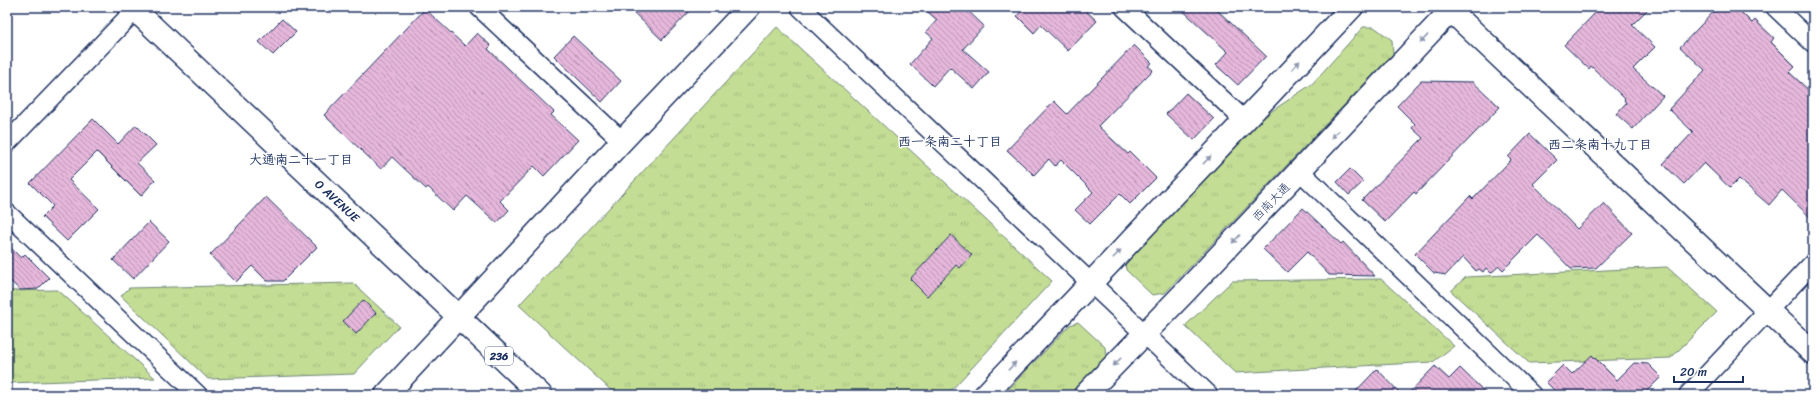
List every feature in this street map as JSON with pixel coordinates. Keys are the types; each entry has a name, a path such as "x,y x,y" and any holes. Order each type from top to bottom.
{"main road":[{"path":"386,395 458,316 749,7"},
{"path":"985,395 1090,282 1352,7"},
{"name":"O AVENUE","path":"135,8 541,395"},
{"path":"1450,8 1813,353"},
{"name":"西南大通","path":"1085,395 1300,171 1450,8"}],"street":[{"path":"479,7 622,141"},
{"path":"800,7 1209,395"},
{"path":"1124,7 1244,120"},
{"path":"1775,7 1813,43"},
{"path":"7,143 135,8"},
{"path":"1300,171 1532,395"},
{"path":"7,213 198,395"},
{"path":"1688,395 1813,263"}],"green space":[{"path":"777,27 1052,281 947,395 616,395 519,305"},
{"path":"1363,27 1374,27 1392,40 1393,54 1165,293 1152,295 1126,270 1125,262 1266,115 1312,84"},
{"path":"1667,267 1717,312 1671,358 1529,363 1451,291 1466,277"},
{"path":"1381,279 1454,346 1433,362 1235,373 1185,326 1232,281"},
{"path":"353,283 399,326 354,374 208,379 121,296 129,288"},
{"path":"58,290 155,378 7,383 7,291"},
{"path":"1078,322 1105,347 1106,359 1070,395 1003,395 1070,325"}],"building":[{"path":"628,7 694,7 662,40"},
{"path":"922,7 964,7 984,26 963,49 989,72 974,89 950,67 933,86 910,64 933,38 926,32 937,20"},
{"path":"1023,7 1082,7 1097,21 1068,51 1041,25 1034,33 1017,16 1024,8"},
{"path":"1179,7 1214,7 1266,56 1238,85 1216,65 1228,52"},
{"path":"1601,7 1650,7 1632,25 1655,47 1633,69 1663,96 1633,129 1616,114 1626,103 1624,100 1625,99 1591,66 1589,69 1564,45"},
{"path":"1718,7 1736,7 1752,23 1755,20 1774,38 1771,42 1795,66 1789,72 1813,94 1813,220 1782,190 1769,205 1739,179 1730,188 1704,163 1684,184 1663,164 1693,132 1669,109 1705,70 1680,47"},
{"path":"425,9 465,46 477,33 491,46 488,49 554,112 551,115 578,140 544,176 534,166 500,201 509,210 497,223 467,196 453,211 428,187 426,189 392,157 381,169 324,115"},
{"path":"282,19 296,32 273,55 259,42"},
{"path":"573,36 621,81 602,102 554,56"},
{"path":"1134,45 1152,63 1148,66 1153,70 1098,126 1128,154 1130,152 1156,178 1130,204 1120,194 1090,224 1075,210 1093,192 1061,160 1055,166 1049,159 1034,175 1007,150 1054,101 1067,114"},
{"path":"1421,81 1473,82 1500,107 1416,194 1414,192 1385,222 1362,200 1423,138 1412,128 1415,124 1397,106"},
{"path":"1186,93 1214,119 1194,140 1166,114"},
{"path":"93,119 118,144 136,125 156,145 137,163 155,180 141,196 97,152 69,180 99,209 67,241 42,217 53,206 30,183"},
{"path":"1530,134 1557,160 1533,184 1577,229 1604,203 1632,233 1596,268 1571,269 1538,235 1503,270 1499,266 1491,273 1486,268 1483,272 1479,269 1476,271 1463,257 1446,275 1434,273 1415,254 1470,196 1473,199 1511,160 1508,157"},
{"path":"1350,169 1363,182 1349,195 1337,182"},
{"path":"266,197 317,247 283,281 267,281 252,266 236,282 210,255"},
{"path":"1303,208 1341,244 1343,242 1375,276 1329,275 1307,252 1287,272 1263,249"},
{"path":"149,222 169,241 133,279 113,260"},
{"path":"951,235 972,255 960,268 956,265 927,296 910,279"},
{"path":"7,244 21,258 25,254 49,278 38,289 20,290 7,278"},
{"path":"363,300 376,313 356,334 343,321"},
{"path":"1592,355 1617,380 1634,363 1648,364 1661,377 1643,395 1551,395 1555,391 1546,382 1563,365 1572,374"},
{"path":"1435,366 1449,379 1460,368 1488,395 1407,395"},
{"path":"1377,369 1402,395 1352,395"}],"district":[{"name":"西一条南二十丁目","path":"950,141"},
{"name":"西二条南十九丁目","path":"1600,144"},
{"name":"大通南二十一丁目","path":"301,159"}]}
